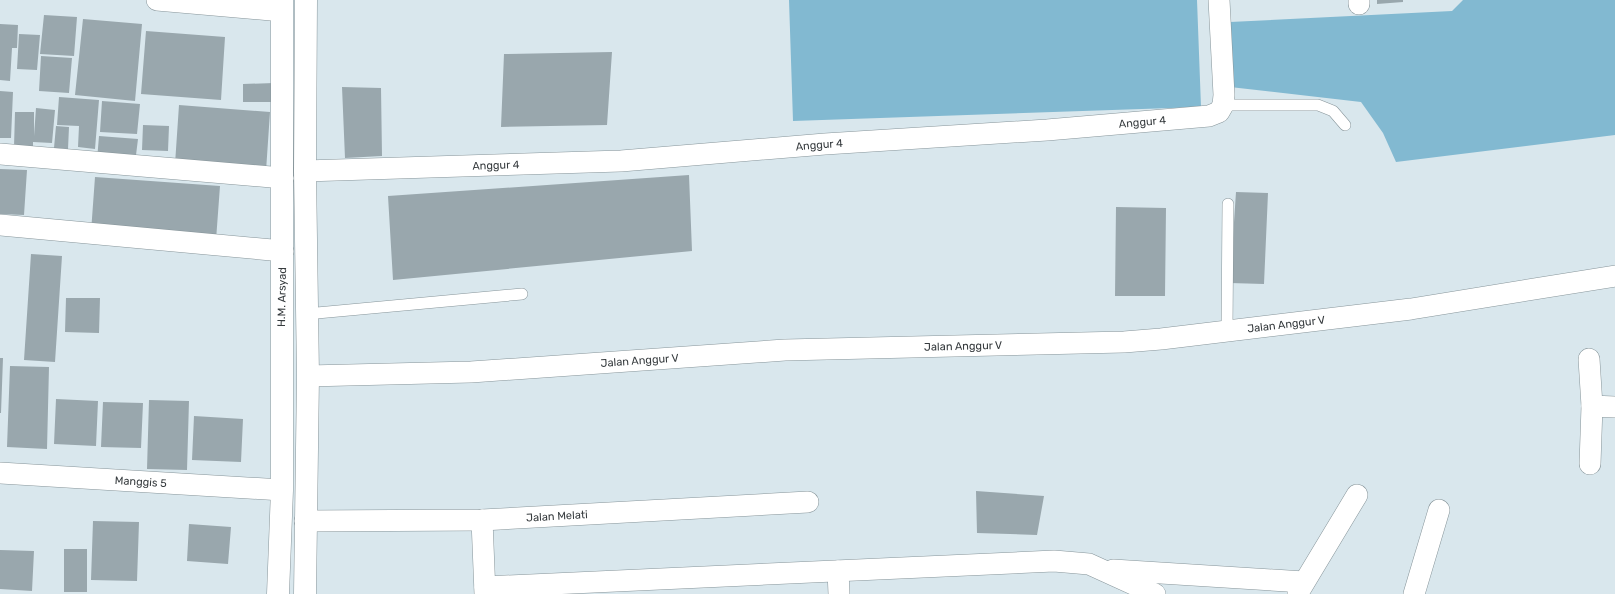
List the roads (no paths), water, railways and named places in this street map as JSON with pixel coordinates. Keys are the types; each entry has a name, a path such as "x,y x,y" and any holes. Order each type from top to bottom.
{"street":[{"path":"157,0 282,6"},
{"path":"305,594 308,376 305,171 306,0"},
{"path":"1219,0 1224,95 1223,104"},
{"name":"H.M. Arsyad","path":"278,594 282,490 282,6"},
{"name":"Anggur 4","path":"305,171 621,162 825,144 1197,118 1209,116 1219,112 1223,104"},
{"path":"0,154 283,178"},
{"path":"0,225 283,252"},
{"name":"Jalan Anggur V","path":"308,376 471,372 785,350 1124,342 1227,332 1411,309 1615,276"},
{"path":"1589,359 1592,406 1590,464"},
{"path":"1592,406 1615,407"},
{"name":"Manggis 5","path":"0,473 282,490"},
{"path":"1100,569 1301,588 1357,496"},
{"name":"Jalan Melati","path":"306,521 482,520 808,502"},
{"path":"1414,594 1439,510"},
{"path":"482,520 485,591 838,571 1054,561 1089,564 1154,594"},
{"path":"838,571 839,594"}],"lane":[{"path":"1223,104 1318,105 1333,111 1345,125"},
{"path":"1227,332 1228,204"},
{"path":"306,314 522,294"}]}
